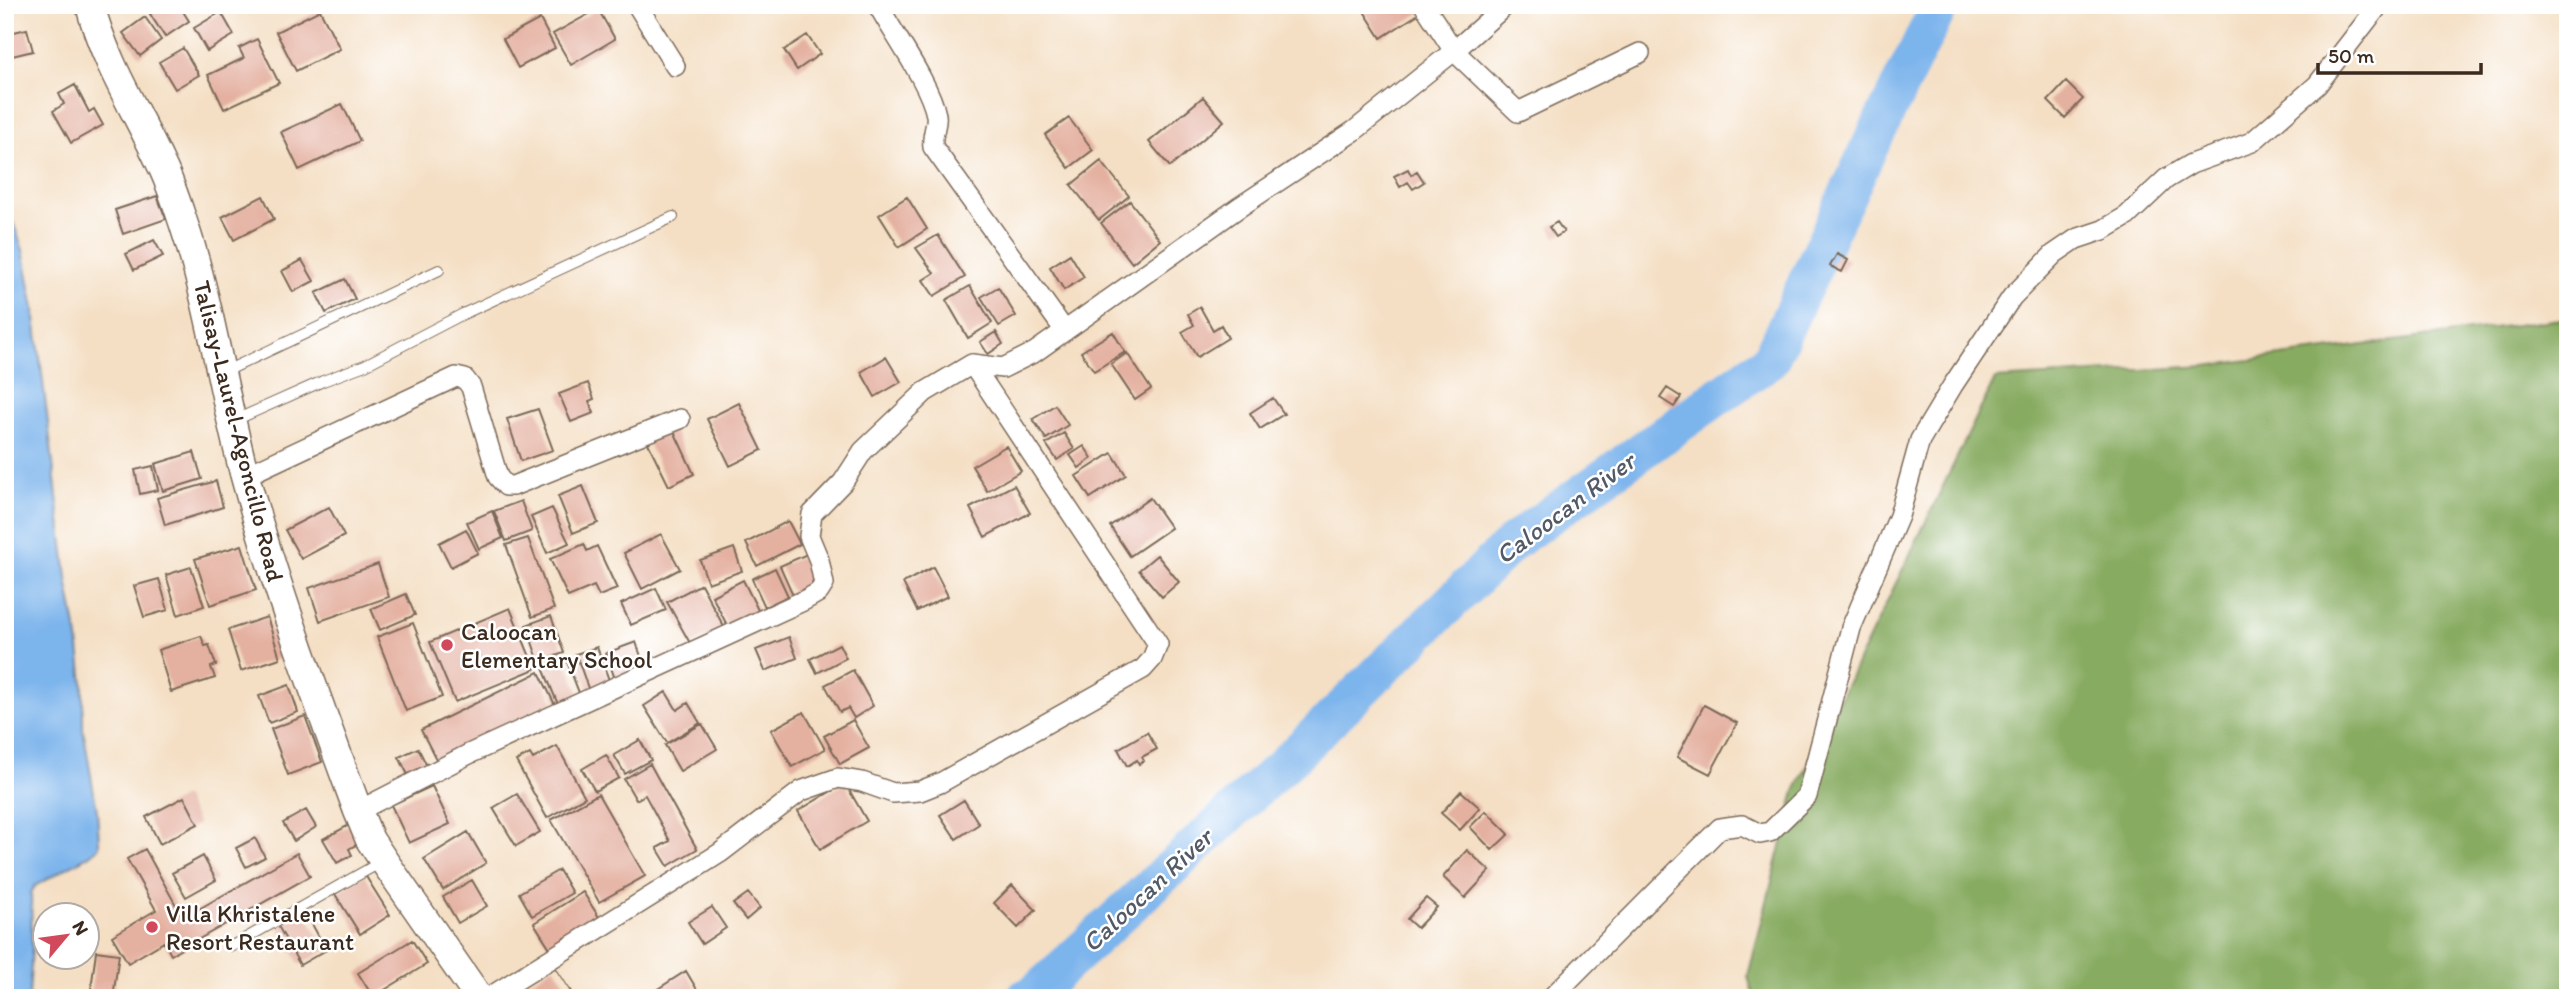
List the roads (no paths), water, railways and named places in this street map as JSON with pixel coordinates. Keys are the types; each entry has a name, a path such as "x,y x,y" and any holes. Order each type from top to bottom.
{"main road":[{"name":"Talisay-Laurel-Agoncillo Road","path":"90,5 98,36 113,71 162,165 185,229 199,277 245,476 268,557 358,811 370,840 479,998"}],"street":[{"path":"637,5 675,66"},
{"path":"878,5 928,90 937,118 931,135 933,147 1065,331"},
{"path":"1424,5 1454,51 1518,112 1640,52"},
{"path":"358,811 469,754 819,592 824,584 819,560 809,536 812,514 843,482 876,436 925,392 972,364 1003,368 1035,352 1238,208 1353,131 1454,51 1506,5"},
{"path":"1551,998 1720,828 1742,825 1760,834 1770,832 1807,796 1851,628 1899,516 1920,440 2012,297 2053,254 2127,216 2166,179 2191,164 2252,142 2317,85 2379,5"},
{"path":"488,998 720,853 801,791 838,778 862,782 893,793 920,791 1143,669 1152,659 1158,643 972,364"},
{"path":"245,476 456,377 465,379 471,387 498,477 506,486 513,486 680,419"}],"lane":[{"path":"233,421 365,365 463,314 673,217"},
{"path":"222,373 439,270"},
{"path":"232,946 384,861"}],"water":[{"path":"5,200 23,250 34,309 68,585 78,638 83,683 83,729 97,811 99,847 35,886 31,893 29,998 5,998"}],"waterway":[{"name":"Caloocan River","path":"1025,998 1034,994 1294,755 1514,541 1770,360 1869,148 1940,5"}],"place":[{"name":"Caloocan Elementary School","path":"447,645"},
{"name":"Villa Khristalene Resort Restaurant","path":"152,927"}]}
